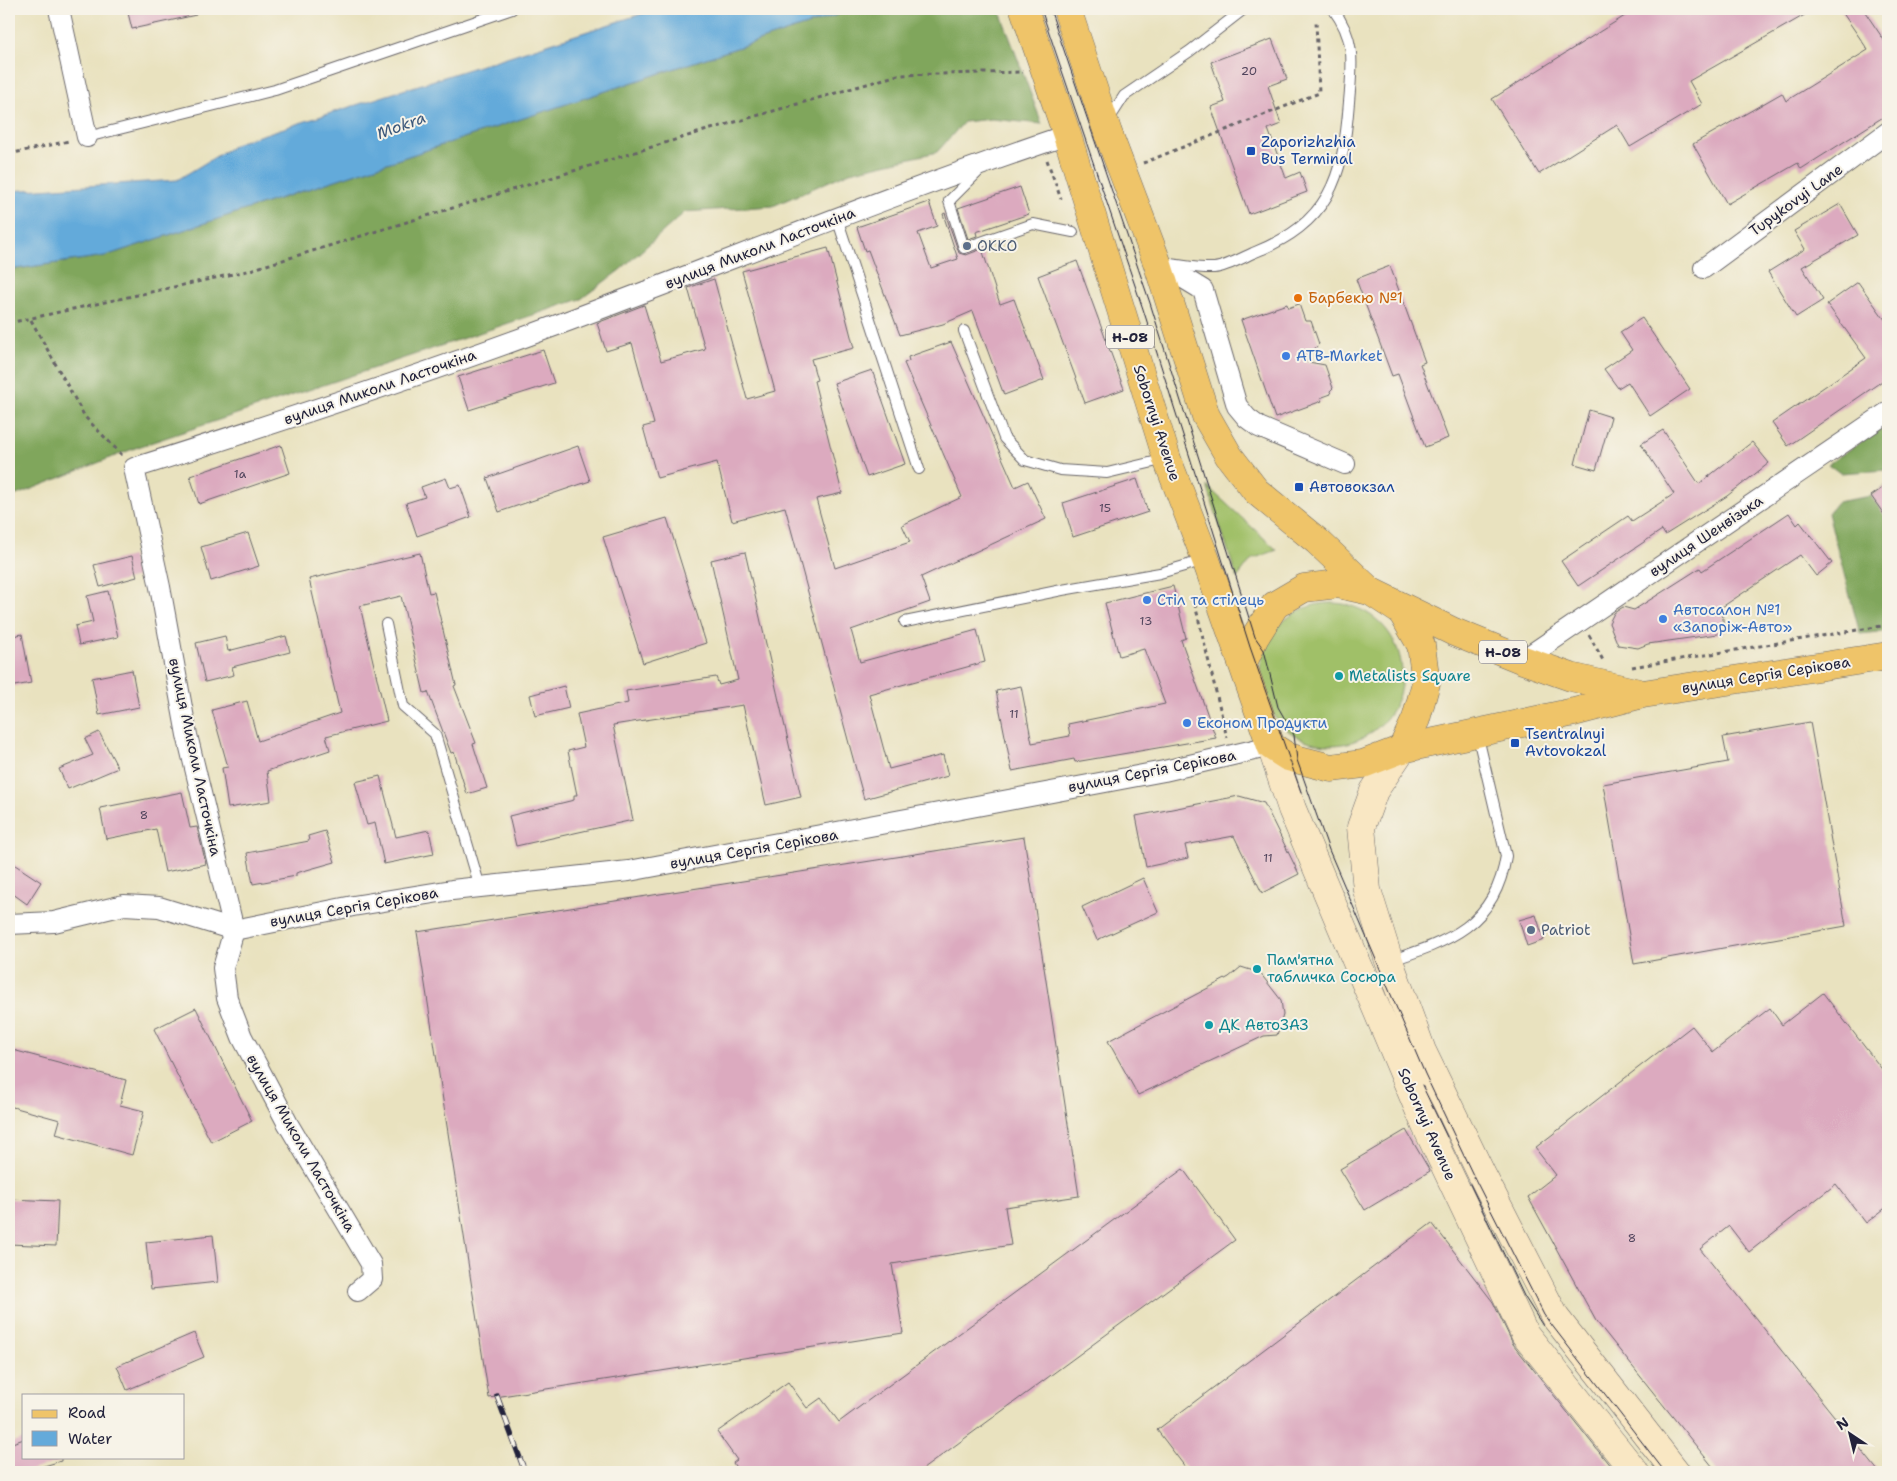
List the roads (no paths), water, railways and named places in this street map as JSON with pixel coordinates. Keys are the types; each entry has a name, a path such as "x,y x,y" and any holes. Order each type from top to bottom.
{"main road":[{"name":"Sobornyi Avenue","path":"1024,9 1067,135 1167,459 1243,663"},
{"name":"Н-08","path":"1066,9 1105,126 1157,262 1206,416 1229,456 1256,491 1317,541 1370,591"},
{"path":"1243,663 1255,637 1275,605 1304,588 1338,584 1370,591 1402,612 1421,645 1426,683 1416,719 1402,749"},
{"name":"вулиця Сергія Серікова","path":"1370,591 1454,632 1523,660 1571,677 1644,694"},
{"name":"вулиця Сергія Серікова","path":"1402,749 1574,712 1644,694 1888,656"},
{"name":"Н-08","path":"1243,663 1271,746 1297,760 1331,768 1363,764 1402,749"},
{"name":"Sobornyi Avenue","path":"1271,746 1292,809 1426,1126 1525,1334 1635,1472"},
{"name":"Sobornyi Avenue","path":"1402,749 1374,791 1361,827 1367,890 1389,961 1422,1051 1483,1178 1555,1318 1676,1472"}],"street":[{"path":"60,9 87,137"},
{"name":"Tupykovyi Lane","path":"1704,268 1888,132"},
{"name":"вулиця Миколи Ласточкіна","path":"358,1291 372,1280 371,1264 288,1124 242,1037 226,998 223,968 234,930 187,735 160,587 134,468 374,392 557,326 992,160 1067,135"},
{"path":"1157,262 1203,290 1237,406 1247,418 1258,426 1345,464"},
{"name":"вулиця Шенвізька","path":"1523,660 1888,412"},
{"name":"вулиця Сергія Серікова","path":"234,930 353,906 480,887 629,871 1164,771 1271,746"},
{"path":"9,924 54,922 124,905 159,907 234,930"}],"lane":[{"path":"87,137 275,90 512,9"},
{"path":"1105,126 1124,96 1190,51 1244,9"},
{"path":"1157,262 1216,268 1293,234 1311,218 1326,200 1336,175 1347,128 1352,72 1352,47 1344,24 1333,9"},
{"path":"992,160 974,175 949,201 964,248 1033,224 1073,232"},
{"path":"837,218 919,469"},
{"path":"964,331 1004,438 1025,460 1060,470 1107,473 1167,459"},
{"path":"905,622 1062,590 1160,573 1206,560"},
{"path":"386,624 403,706 435,734 480,887"},
{"path":"1389,961 1463,931 1486,910 1495,895 1503,874 1506,856 1477,732"}],"water":[{"name":"Mokra","path":"670,9 855,9 105,256 9,270 9,191 177,180 240,142 651,11"}],"tram line":[{"path":"1041,9 1143,309 1250,647 1301,792"},
{"path":"1050,9 1150,303 1255,637 1264,650 1278,707 1294,735 1297,760 1329,850 1425,1074 1473,1175 1544,1315 1665,1472"},
{"path":"1422,1085 1447,1137"},
{"path":"1470,1184 1524,1296 1543,1326"}],"railway":[{"path":"497,1396 525,1472"}],"place":[{"name":"Zaporizhzhia Bus Terminal","path":"1251,151"},
{"name":"OKKO","path":"967,246"},
{"name":"Барбекю №1","path":"1298,298"},
{"name":"ATB-Market","path":"1286,356"},
{"name":"Автовокзал","path":"1299,487"},
{"name":"Стіл та стілець","path":"1147,600"},
{"name":"Автосалон №1 «Запоріж-Авто»","path":"1663,619"},
{"name":"Metalists Square","path":"1339,676"},
{"name":"Економ Продукти","path":"1187,723"},
{"name":"Tsentralnyi Avtovokzal","path":"1515,743"},
{"name":"Patriot","path":"1531,930"},
{"name":"Пам'ятна табличка Сосюра","path":"1257,969"},
{"name":"ДК АвтоЗАЗ","path":"1209,1025"}]}
